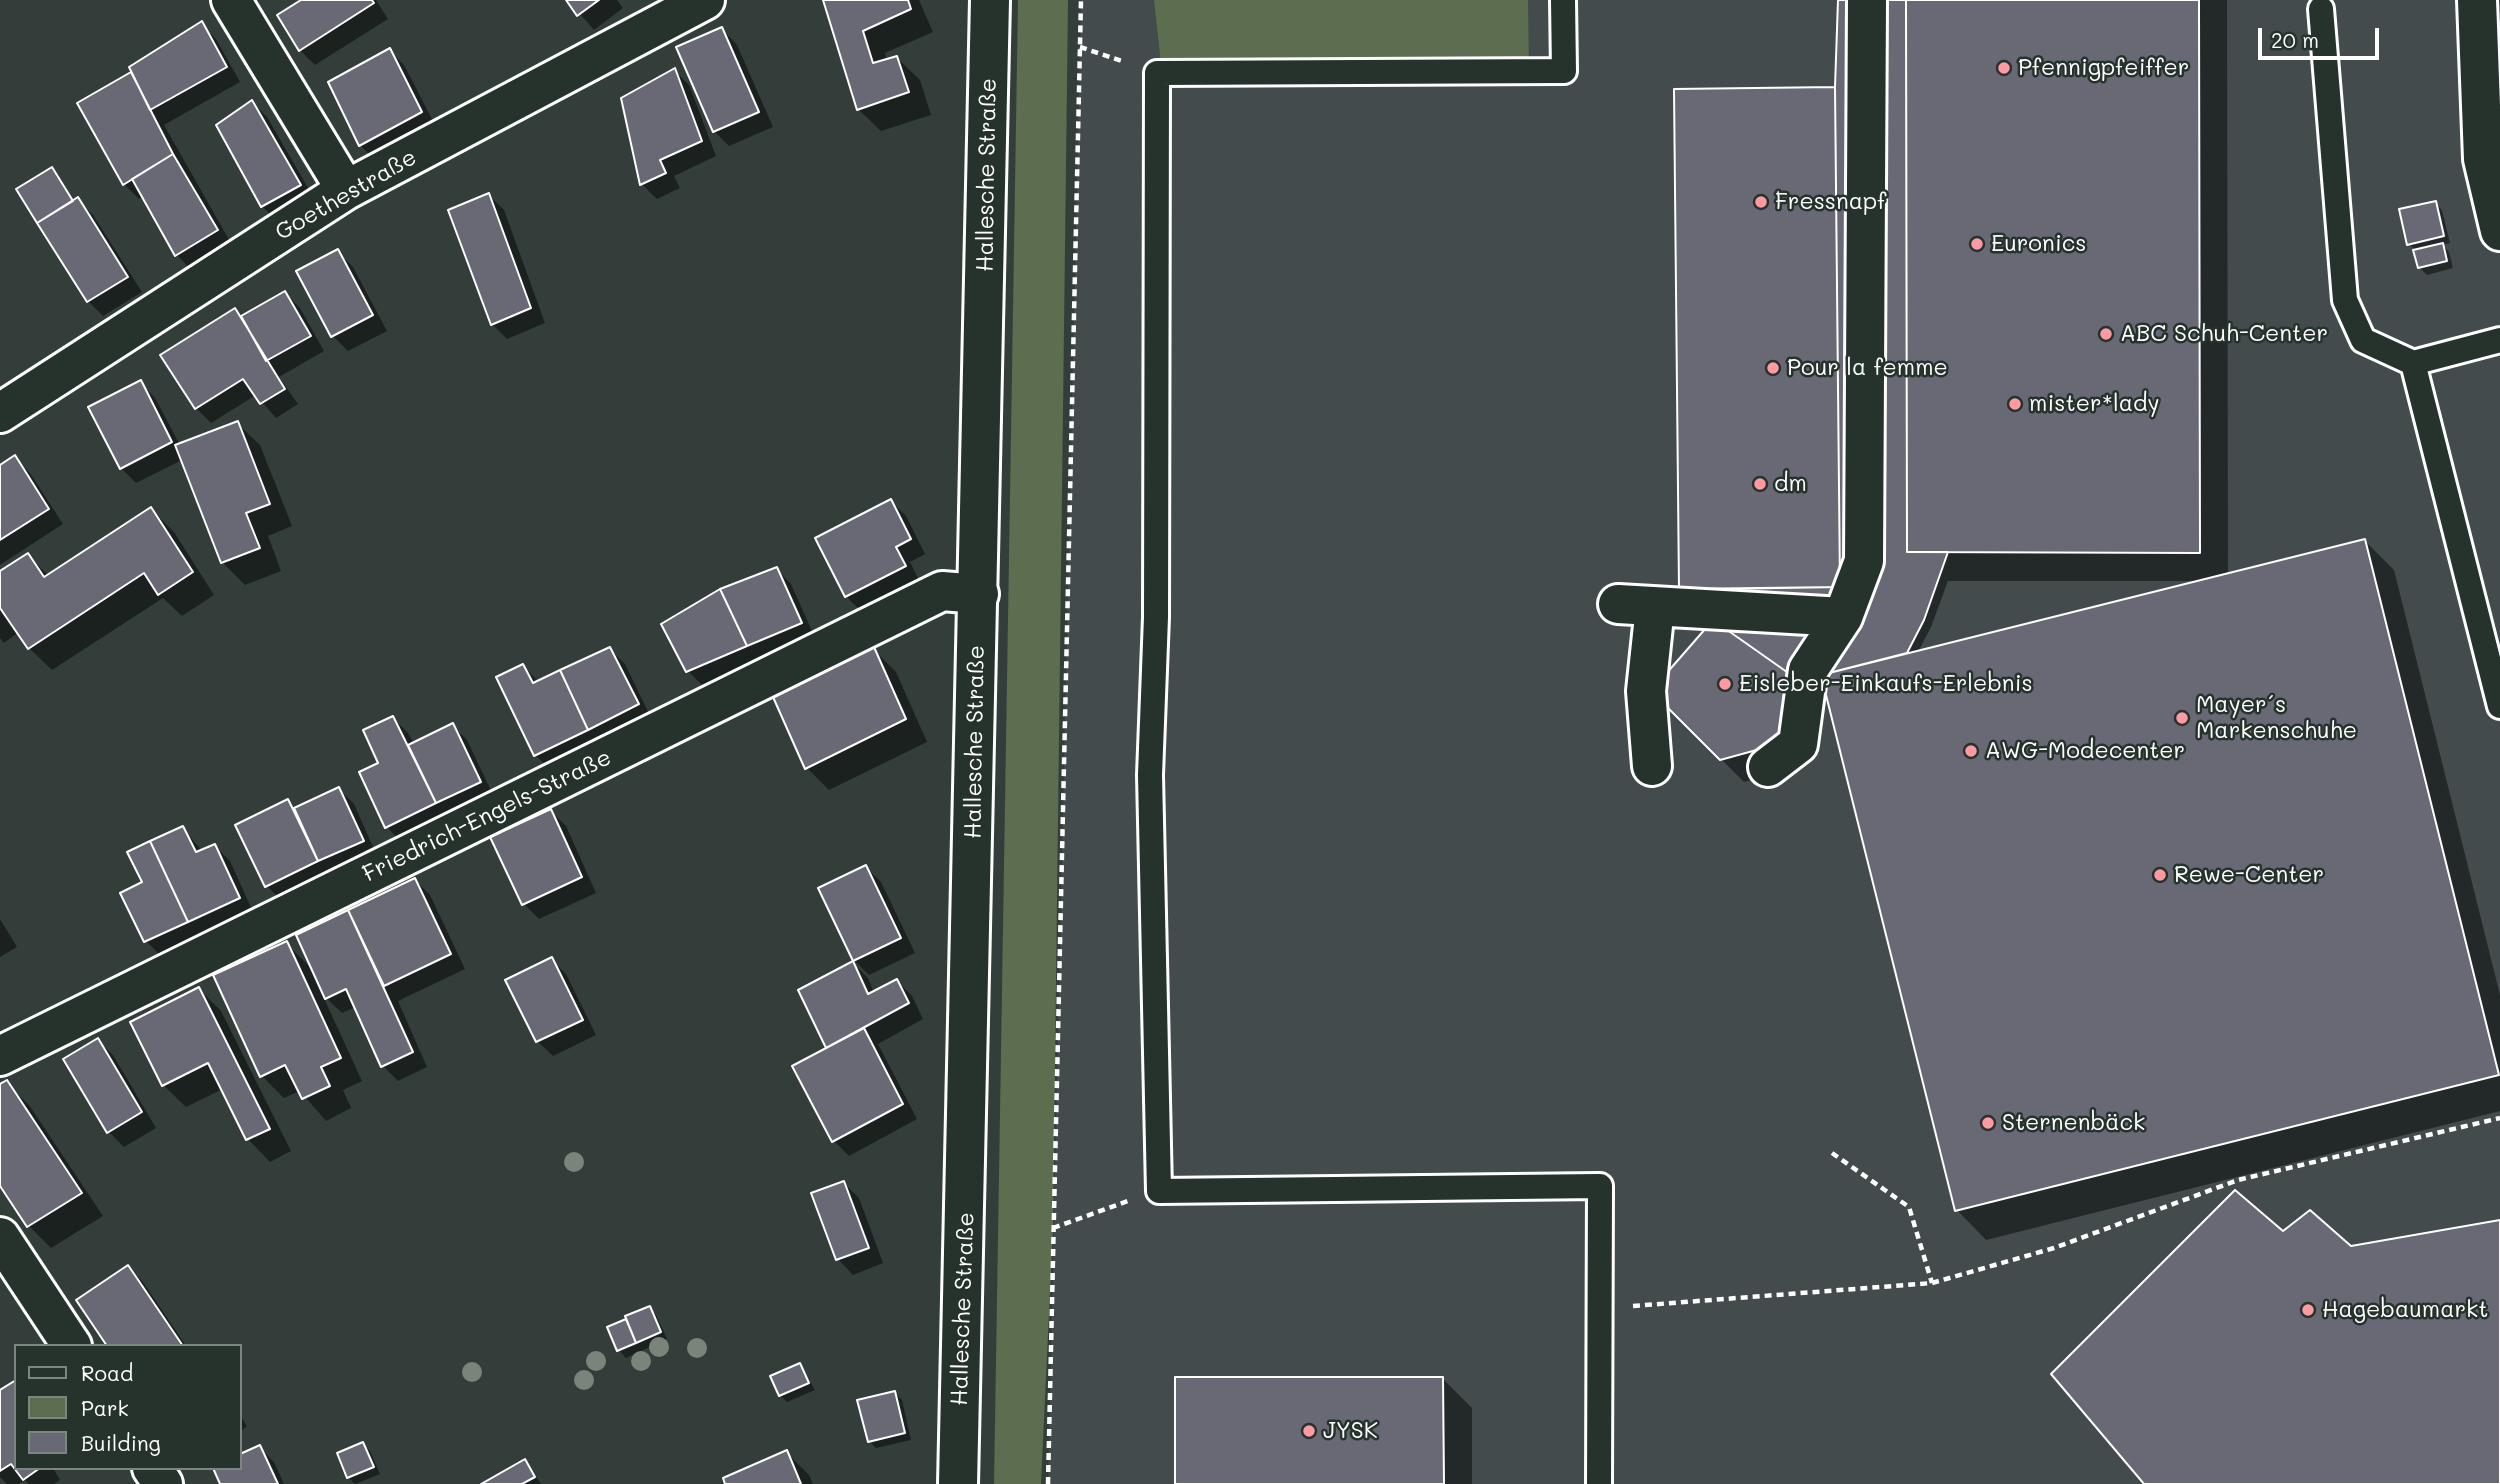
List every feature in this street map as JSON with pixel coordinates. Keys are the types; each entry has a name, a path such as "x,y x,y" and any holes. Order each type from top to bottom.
{"street":[{"path":"231,0 346,190"},
{"name":"Goethestraße","path":"0,413 346,190 705,0"},
{"name":"Hallesche Straße","path":"958,1484 990,0"},
{"path":"1768,767 1798,744 1808,670 1843,617 1864,561 1867,0"},
{"path":"2477,0 2483,159 2500,231"},
{"name":"Friedrich-Engels-Straße","path":"0,1056 942,591 978,594"},
{"path":"1618,604 1843,617"},
{"path":"1652,766 1646,691 1655,607"},
{"path":"0,1237 71,1344"}],"lane":[{"path":"1563,0 1564,71 1157,73 1156,617 1150,775 1159,1191 1600,1186 1599,1484"},
{"path":"2321,9 2344,300 2363,340 2413,363 2500,340"},
{"path":"2413,363 2500,706"}],"path":[{"path":"1048,1484 1081,0"},
{"path":"1080,47 1157,73"},
{"path":"1598,1308 1932,1283 2054,1248 2238,1180 2500,1118"},
{"path":"1832,1153 1909,1207 1932,1283"},
{"path":"1053,1228 1130,1200"}],"shaded area":[{"path":"1081,0 2500,0 2500,1484 1048,1484"}],"green space":[{"path":"1018,0 1068,0 1053,1228 1041,1484 994,1484"},
{"path":"1154,0 1528,0 1529,71 1162,73"}],"building":[{"path":"301,0 372,0 374,3 299,51 277,15"},
{"path":"566,0 599,0 577,16"},
{"path":"823,0 908,0 911,9 863,31 873,63 897,56 909,92 857,110"},
{"path":"1838,0 1906,0 1907,552 1948,552 1924,620 1907,653 1821,675 1794,677 1713,620 1717,589 1840,587 1835,87"},
{"path":"1906,0 2199,0 2200,553 1907,552"},
{"path":"202,21 227,67 150,110 129,67"},
{"path":"722,27 759,112 713,132 676,47"},
{"path":"390,48 422,112 359,146 328,82"},
{"path":"675,68 702,141 660,160 666,173 640,185 621,98"},
{"path":"131,72 173,154 123,185 77,103"},
{"path":"1835,87 1840,587 1679,589 1674,89"},
{"path":"252,100 301,185 261,207 216,125"},
{"path":"173,154 218,230 175,256 132,179"},
{"path":"52,167 73,201 37,223 16,189"},
{"path":"489,193 531,308 491,325 448,210"},
{"path":"78,197 128,277 87,302 37,223"},
{"path":"2436,201 2444,236 2407,245 2399,209"},
{"path":"2443,243 2447,261 2418,268 2413,250"},
{"path":"338,249 373,315 331,337 296,271"},
{"path":"285,291 311,336 266,361 241,316"},
{"path":"235,308 285,389 260,404 243,379 195,409 160,355"},
{"path":"141,380 172,442 120,469 88,407"},
{"path":"238,421 270,504 246,513 260,548 221,563 175,445"},
{"path":"15,455 49,509 0,540 0,465"},
{"path":"891,499 911,539 896,547 906,566 845,597 815,538"},
{"path":"151,507 193,572 158,595 144,573 28,649 0,608 0,571 28,553 44,577"},
{"name":"Rewe-Center","path":"2365,539 2499,1075 1955,1211 1821,675"},
{"path":"777,567 802,623 747,646 720,589"},
{"path":"720,589 747,646 686,672 661,624"},
{"name":"Eisleber-Einkaufs-Erlebnis","path":"1713,620 1794,677 1786,742 1720,760 1651,691"},
{"path":"610,647 639,704 588,730 560,670"},
{"path":"874,647 906,719 805,769 773,697"},
{"path":"523,664 533,683 560,670 588,730 534,756 496,677"},
{"path":"393,716 436,803 385,828 359,772 378,763 363,730"},
{"path":"453,723 481,782 436,803 408,745"},
{"path":"339,787 364,841 318,861 294,808"},
{"path":"288,799 318,861 265,887 235,825"},
{"path":"551,809 582,877 522,905 490,837"},
{"path":"183,826 196,852 215,844 240,898 188,922 150,841"},
{"path":"150,841 188,922 144,942 120,893 142,882 127,852"},
{"path":"866,865 901,938 853,961 818,888"},
{"path":"415,878 451,954 384,986 348,910"},
{"path":"348,910 413,1052 381,1067 346,989 325,999 296,935"},
{"path":"287,941 341,1058 321,1067 330,1086 302,1099 285,1065 260,1077 213,975"},
{"path":"552,957 583,1020 536,1042 505,980"},
{"path":"853,961 868,994 897,979 909,1003 826,1048 798,990"},
{"path":"199,987 270,1129 246,1140 208,1063 162,1086 130,1022"},
{"path":"864,1028 903,1104 832,1142 792,1066"},
{"path":"98,1038 142,1112 107,1133 63,1059"},
{"path":"7,1080 82,1193 27,1227 0,1186 0,1084"},
{"path":"844,1181 869,1248 836,1260 811,1193"},
{"name":"Hagebaumarkt","path":"2235,1190 2283,1231 2310,1210 2351,1246 2500,1220 2500,1484 2144,1484 2051,1374"},
{"path":"128,1265 182,1344 106,1344 76,1300"},
{"path":"650,1306 661,1332 636,1343 625,1316"},
{"path":"626,1319 636,1343 617,1351 607,1327"},
{"path":"800,1363 809,1383 779,1396 770,1376"},
{"name":"JYSK","path":"1175,1377 1443,1377 1444,1484 1175,1484"},
{"path":"14,1381 14,1468 11,1464 0,1471 0,1390"},
{"path":"895,1391 905,1433 868,1442 857,1400"},
{"path":"363,1442 374,1467 347,1478 337,1453"},
{"path":"260,1445 278,1484 220,1484 214,1470 242,1470 242,1453"},
{"path":"787,1450 801,1484 725,1484 723,1478"},
{"path":"525,1459 535,1477 522,1484 481,1484"},
{"path":"16,1470 37,1470 23,1480"}],"place":[{"name":"Pfennigpfeiffer","path":"2004,68"},
{"name":"Fressnapf","path":"1761,202"},
{"name":"Euronics","path":"1977,244"},
{"name":"ABC Schuh-Center","path":"2106,334"},
{"name":"Pour la femme","path":"1773,368"},
{"name":"mister*lady","path":"2015,404"},
{"name":"dm","path":"1760,484"},
{"name":"Eisleber-Einkaufs-Erlebnis","path":"1725,684"},
{"name":"Mayer´s Markenschuhe","path":"2182,718"},
{"name":"AWG-Modecenter","path":"1971,751"},
{"name":"Rewe-Center","path":"2160,875"},
{"name":"Sternenbäck","path":"1988,1123"},
{"name":"Hagebaumarkt","path":"2308,1310"},
{"name":"JYSK","path":"1309,1431"}]}
